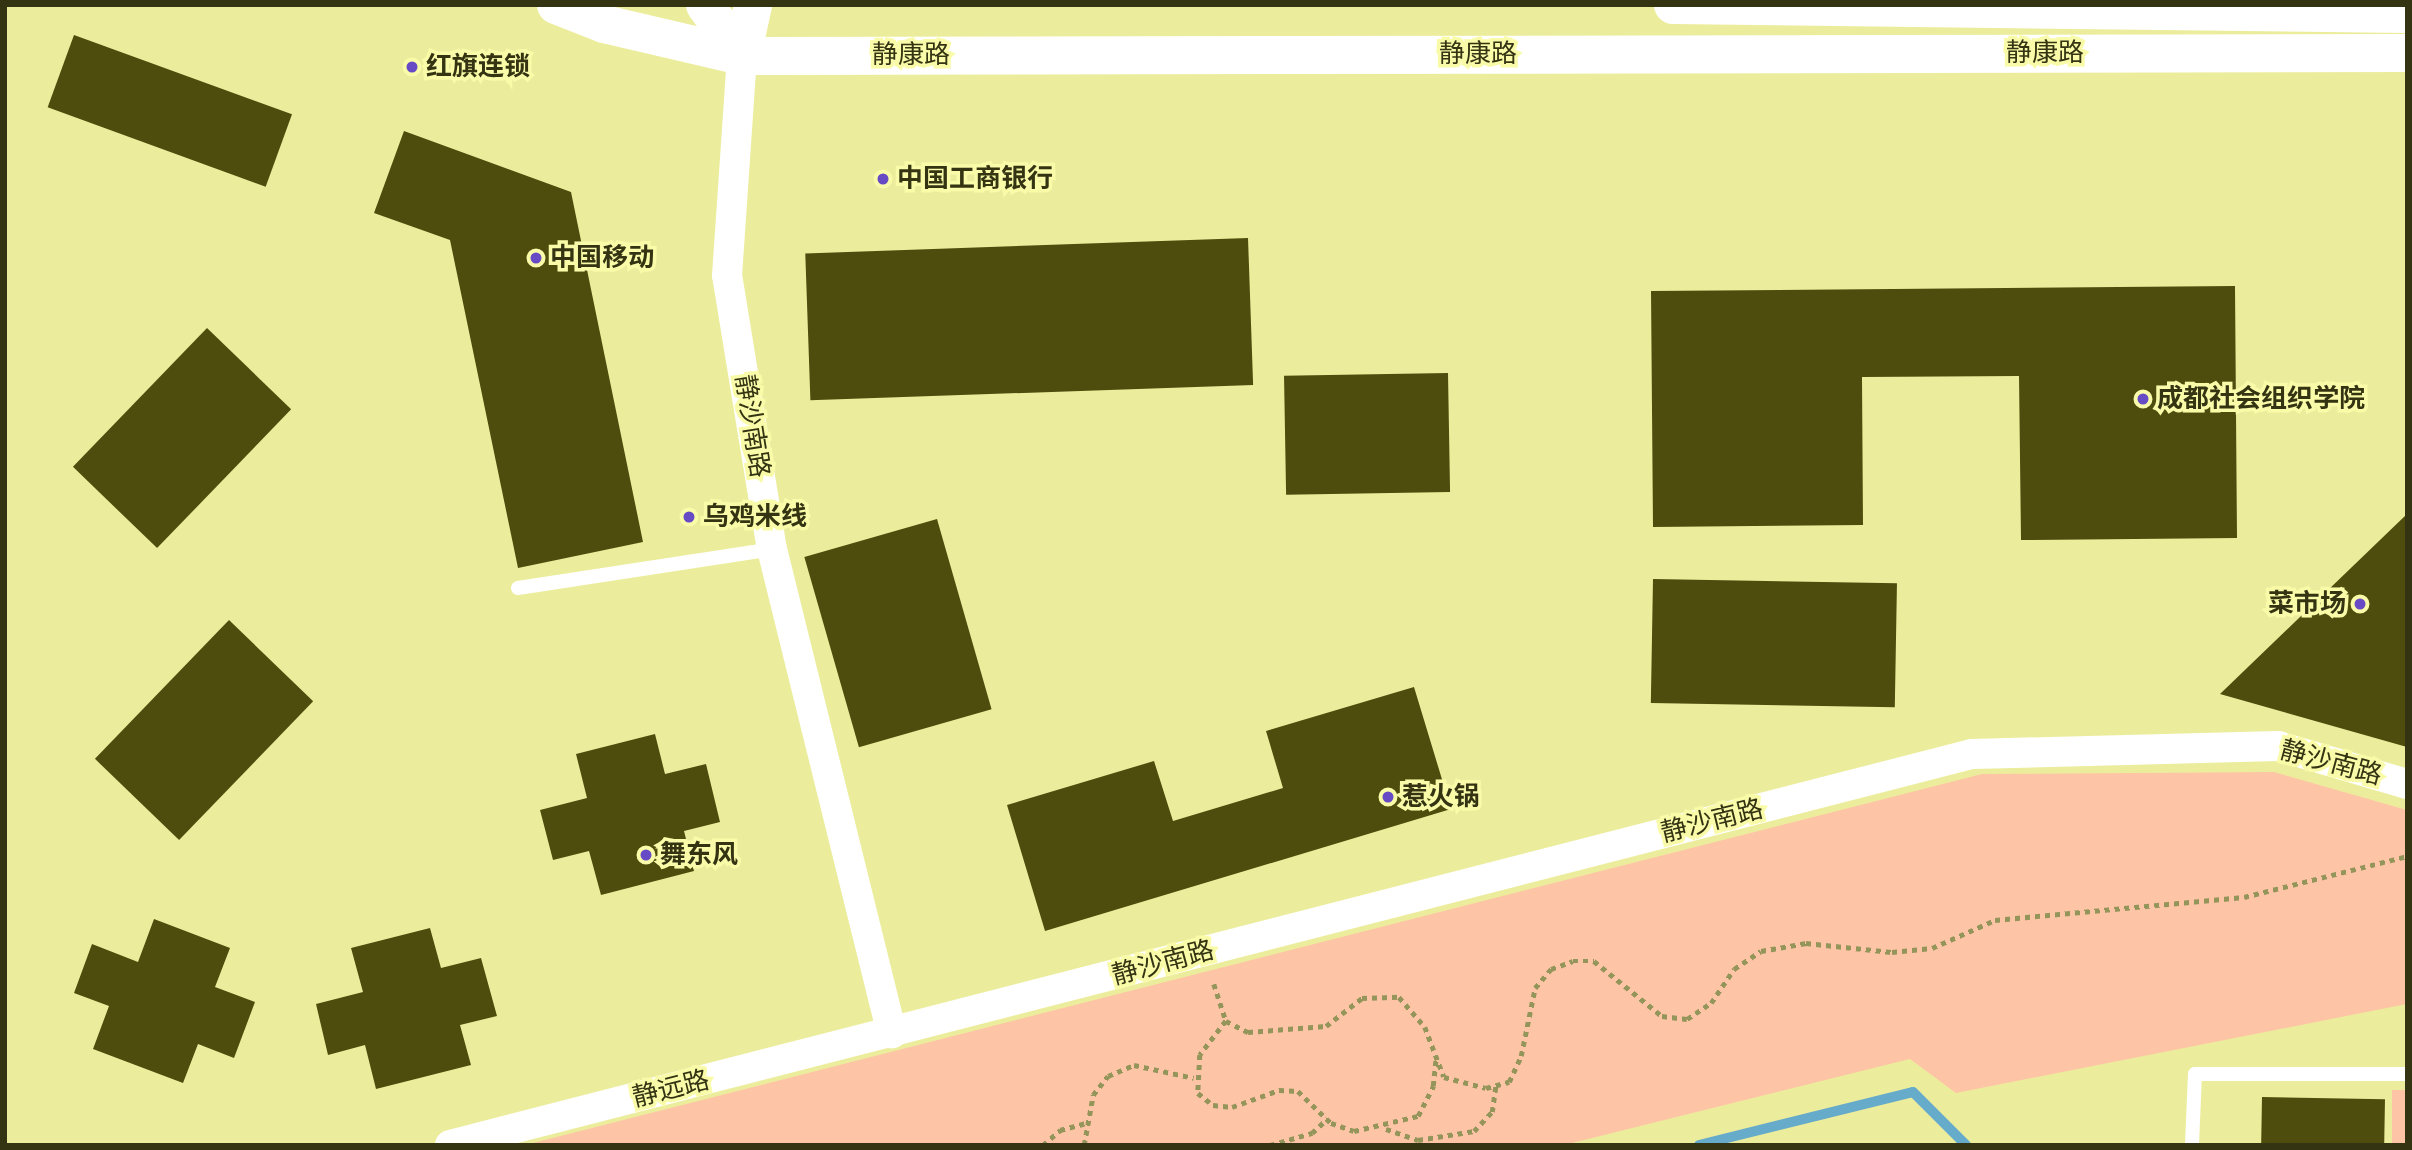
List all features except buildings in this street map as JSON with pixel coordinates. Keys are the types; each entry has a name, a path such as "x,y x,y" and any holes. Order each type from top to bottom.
{"main road":[{"name":"静康路","path":"556,5 604,24 742,56 2407,53"},
{"path":"705,5 742,56"},
{"path":"742,56 753,5"},
{"name":"静康路","path":"1673,5 2407,14"}],"street":[{"name":"静沙南路","path":"742,56 727,275 772,549 892,1033 1972,754 2278,746 2407,784"},
{"name":"静远路","path":"450,1145 892,1033"}],"lane":[{"path":"517,588 772,549"},
{"path":"2192,1145 2195,1074 2407,1074"}],"path":[{"path":"1205,952 1226,1021 1248,1032 1302,1032 1326,1026 1362,998 1399,997 1415,1009 1444,1077 1496,1085 1509,1082 1521,1056 1535,988 1551,969 1573,961 1594,961 1662,1016 1687,1019 1711,1003 1734,969 1761,951 1806,943 1892,952 1932,947 1995,920 2244,897 2407,856"},
{"path":"1226,1021 1200,1055 1194,1078 1198,1093 1213,1105 1232,1107 1279,1090 1298,1091 1327,1119 1354,1131 1385,1128 1418,1116 1433,1086 1436,1056"},
{"path":"1084,1145 1093,1095 1108,1076 1134,1065 1194,1078"},
{"path":"1385,1128 1418,1140 1474,1131 1492,1112 1496,1085"},
{"path":"1270,1145 1312,1133 1327,1119"},
{"path":"1043,1145 1060,1130 1087,1123"}],"shaded area":[{"path":"2274,772 2407,810 2407,1004 1956,1093 1910,1059 1564,1145 525,1145 1982,774"},
{"path":"2392,1090 2407,1090 2407,1145 2392,1145"}],"waterway":[{"path":"1699,1145 1913,1092 1966,1145"}],"place":[{"name":"红旗连锁","path":"412,67"},
{"name":"中国工商银行","path":"883,179"},
{"name":"中国移动","path":"536,258"},
{"name":"成都社会组织学院","path":"2143,399"},
{"name":"乌鸡米线","path":"689,517"},
{"name":"菜市场","path":"2360,604"},
{"name":"惹火锅","path":"1388,797"},
{"name":"舞东风","path":"646,855"}]}
